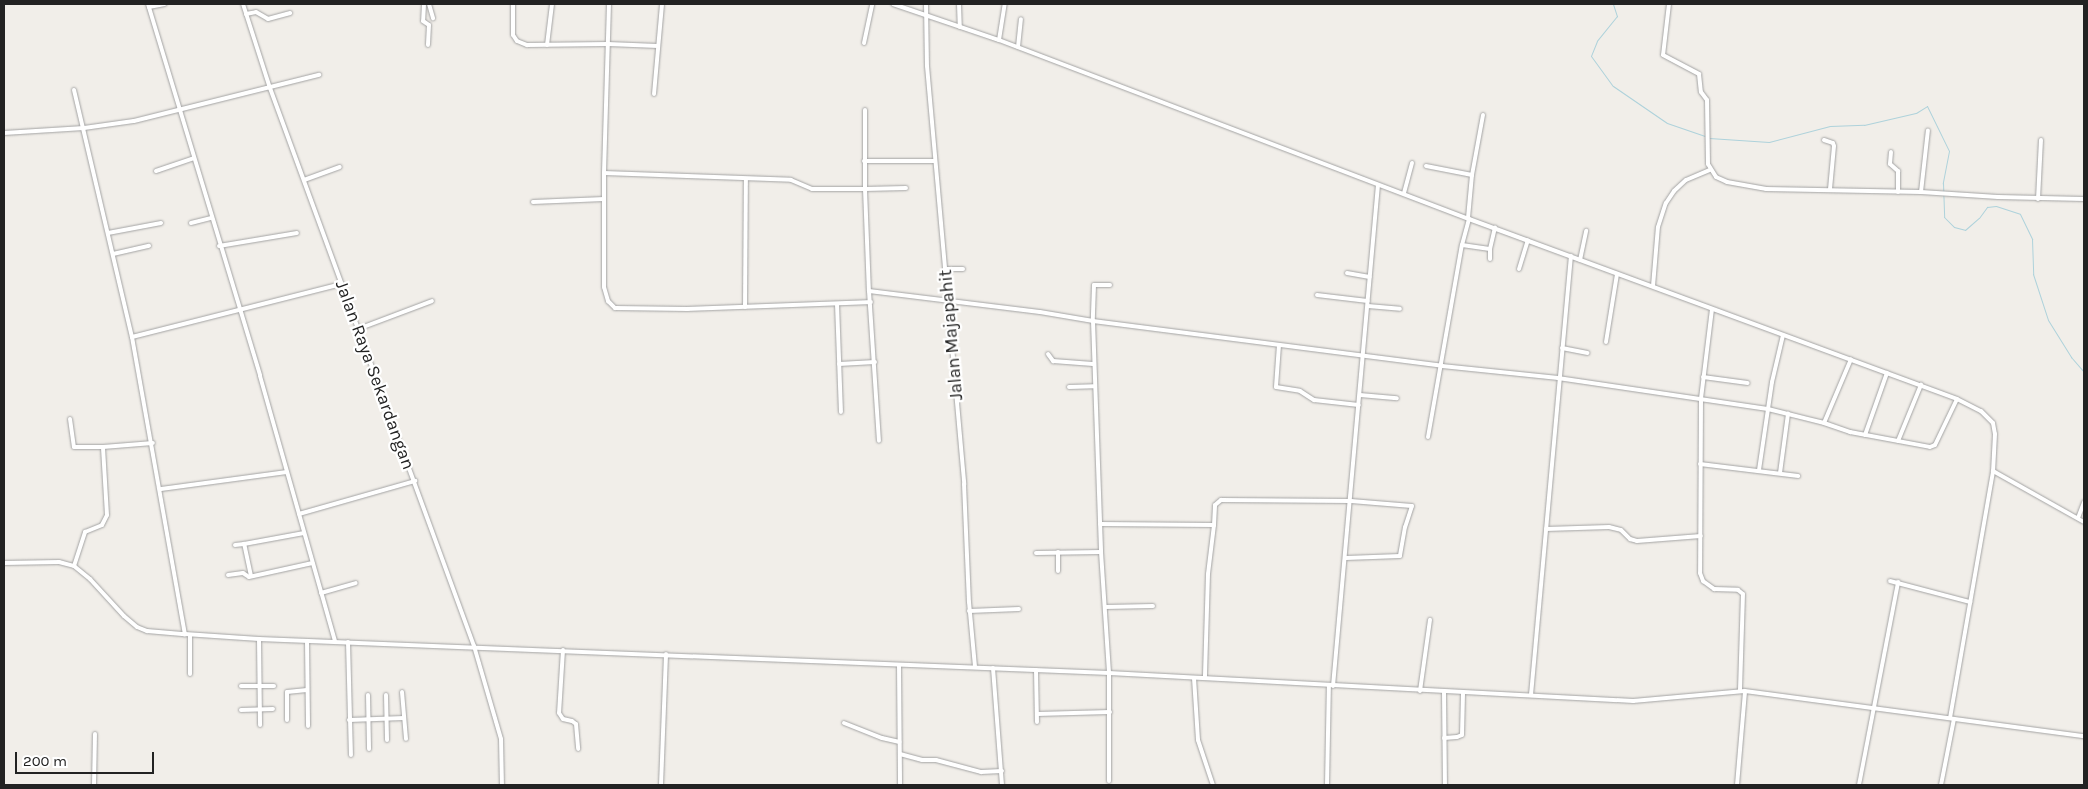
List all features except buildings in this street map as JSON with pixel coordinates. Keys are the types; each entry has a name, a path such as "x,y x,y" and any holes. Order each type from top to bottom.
{"street":[{"path":"165,4 148,5 219,246 240,309 335,641"},
{"name":"Jalan Raya Sekardangan","path":"243,4 270,88 474,646 502,748 502,785"},
{"path":"424,4 424,21 429,23 428,45"},
{"path":"429,4 433,18"},
{"path":"513,4 512,30 516,40 527,45 608,44 658,46"},
{"path":"547,45 552,4"},
{"path":"608,4 604,173 604,287 607,299 613,307 629,310 871,302"},
{"path":"654,94 662,4"},
{"path":"864,43 872,4"},
{"path":"893,4 1018,47 1468,219 1921,385 1981,411 1993,423 1995,434 1993,471 1940,785"},
{"name":"Jalan Majapahit","path":"926,4 927,66 964,484 969,611 975,667"},
{"path":"959,4 960,27"},
{"path":"999,40 1005,4"},
{"path":"1668,4 1663,56 1699,74 1701,92 1707,100 1706,157 1710,170 1716,177 1727,182 1753,187 1934,192 2038,199 2084,199"},
{"path":"246,14 257,12 268,19 290,13"},
{"path":"1018,47 1020,20"},
{"path":"4,133 84,128 180,110 318,75"},
{"path":"74,90 132,337 188,635 190,674"},
{"path":"865,110 864,161 869,292 879,441"},
{"path":"1428,437 1468,219 1472,175 1483,115"},
{"path":"1922,192 1928,130"},
{"path":"1824,140 1833,143 1834,146 1830,189"},
{"path":"2038,199 2041,140"},
{"path":"1891,152 1890,164 1898,169 1898,192"},
{"path":"156,171 194,158"},
{"path":"864,161 935,161"},
{"path":"1404,194 1412,163"},
{"path":"1426,166 1472,175"},
{"path":"304,180 340,167"},
{"path":"1653,286 1658,227 1666,203 1674,191 1686,180 1710,170"},
{"path":"604,173 791,180 812,188 906,188"},
{"path":"745,307 746,179"},
{"path":"1327,785 1331,686 1346,558 1378,185"},
{"path":"533,202 604,199"},
{"path":"191,223 211,218"},
{"path":"108,233 161,223"},
{"path":"1490,259 1490,249 1495,228"},
{"path":"1580,260 1586,231"},
{"path":"219,246 296,233"},
{"path":"1519,269 1528,240"},
{"path":"1462,245 1486,250 1490,249"},
{"path":"113,254 148,246"},
{"path":"1531,695 1558,378 1571,256"},
{"path":"944,269 963,269"},
{"path":"1347,274 1370,276"},
{"path":"1606,342 1617,274"},
{"path":"132,337 341,284"},
{"path":"1109,781 1109,673 1101,552 1093,321 1094,285 1110,285"},
{"path":"869,292 947,300 1093,321 1442,366 1558,378 1701,399 1768,409 1824,423 1839,430 1924,447 1934,445 1957,399"},
{"path":"1318,295 1400,309"},
{"path":"358,329 432,301"},
{"path":"837,304 841,412"},
{"path":"1712,309 1701,399 1700,573 1703,581 1714,589 1738,590 1743,594 1740,691"},
{"path":"1759,470 1768,409 1783,335"},
{"path":"1279,345 1276,387 1300,391 1314,400 1359,405"},
{"path":"1562,348 1588,353"},
{"path":"1048,354 1053,361 1093,364"},
{"path":"1824,423 1851,359"},
{"path":"839,364 875,362"},
{"path":"1865,435 1887,373"},
{"path":"1704,377 1748,383"},
{"path":"1898,441 1921,385"},
{"path":"1068,386 1094,386"},
{"path":"1360,395 1397,398"},
{"path":"1780,473 1788,414"},
{"path":"70,419 74,447 153,443"},
{"path":"74,566 85,532 102,525 106,515 103,447"},
{"path":"1700,464 1798,476"},
{"path":"1993,471 2084,522"},
{"path":"161,489 287,472"},
{"path":"299,514 415,481"},
{"path":"1204,678 1208,574 1216,505 1219,500 1351,501 1410,504 1412,509 1405,527 1400,556 1346,558"},
{"path":"2078,518 2084,502"},
{"path":"1100,524 1214,525"},
{"path":"1546,529 1609,527 1621,530 1630,539 1637,541 1701,536"},
{"path":"235,546 304,533"},
{"path":"244,544 251,576"},
{"path":"1058,552 1058,571"},
{"path":"1036,553 1101,552"},
{"path":"4,563 60,562 74,566 90,579 124,616 137,627 188,635 1109,673 1420,691 1643,701 1745,691 2084,736"},
{"path":"228,575 243,573 251,576 312,563"},
{"path":"1890,581 1970,602"},
{"path":"1859,785 1876,707 1898,582"},
{"path":"321,593 356,583"},
{"path":"1105,607 1153,606"},
{"path":"969,611 1019,609"},
{"path":"1420,691 1430,620"},
{"path":"259,639 260,725"},
{"path":"307,641 308,726"},
{"path":"348,642 351,755"},
{"path":"563,650 558,713 563,719 576,724 578,749"},
{"path":"661,785 666,654"},
{"path":"899,665 900,785"},
{"path":"992,668 1002,785"},
{"path":"1036,670 1038,722"},
{"path":"1194,678 1198,740 1213,785"},
{"path":"241,686 274,686"},
{"path":"287,720 287,692 308,690"},
{"path":"1737,785 1745,691"},
{"path":"402,692 406,739"},
{"path":"1444,692 1445,785"},
{"path":"1444,738 1461,736 1463,693"},
{"path":"368,695 369,750"},
{"path":"386,695 387,740"},
{"path":"241,710 273,709"},
{"path":"1037,714 1110,712"},
{"path":"349,720 404,718"},
{"path":"844,723 882,738 900,742"},
{"path":"94,785 96,734"},
{"path":"900,754 922,760 936,760 982,772 1002,771"}],"waterway":[{"path":"1613,4 1617,16 1597,41 1591,56 1613,86 1667,123 1705,136"},
{"path":"1709,138 1769,142 1830,126 1864,125 1916,113 1927,106 1949,151 1943,183 1944,217 1954,227 1965,230 1979,218 1987,207 1996,206 2020,214 2032,239 2033,274 2048,320 2071,357 2084,372"}]}
